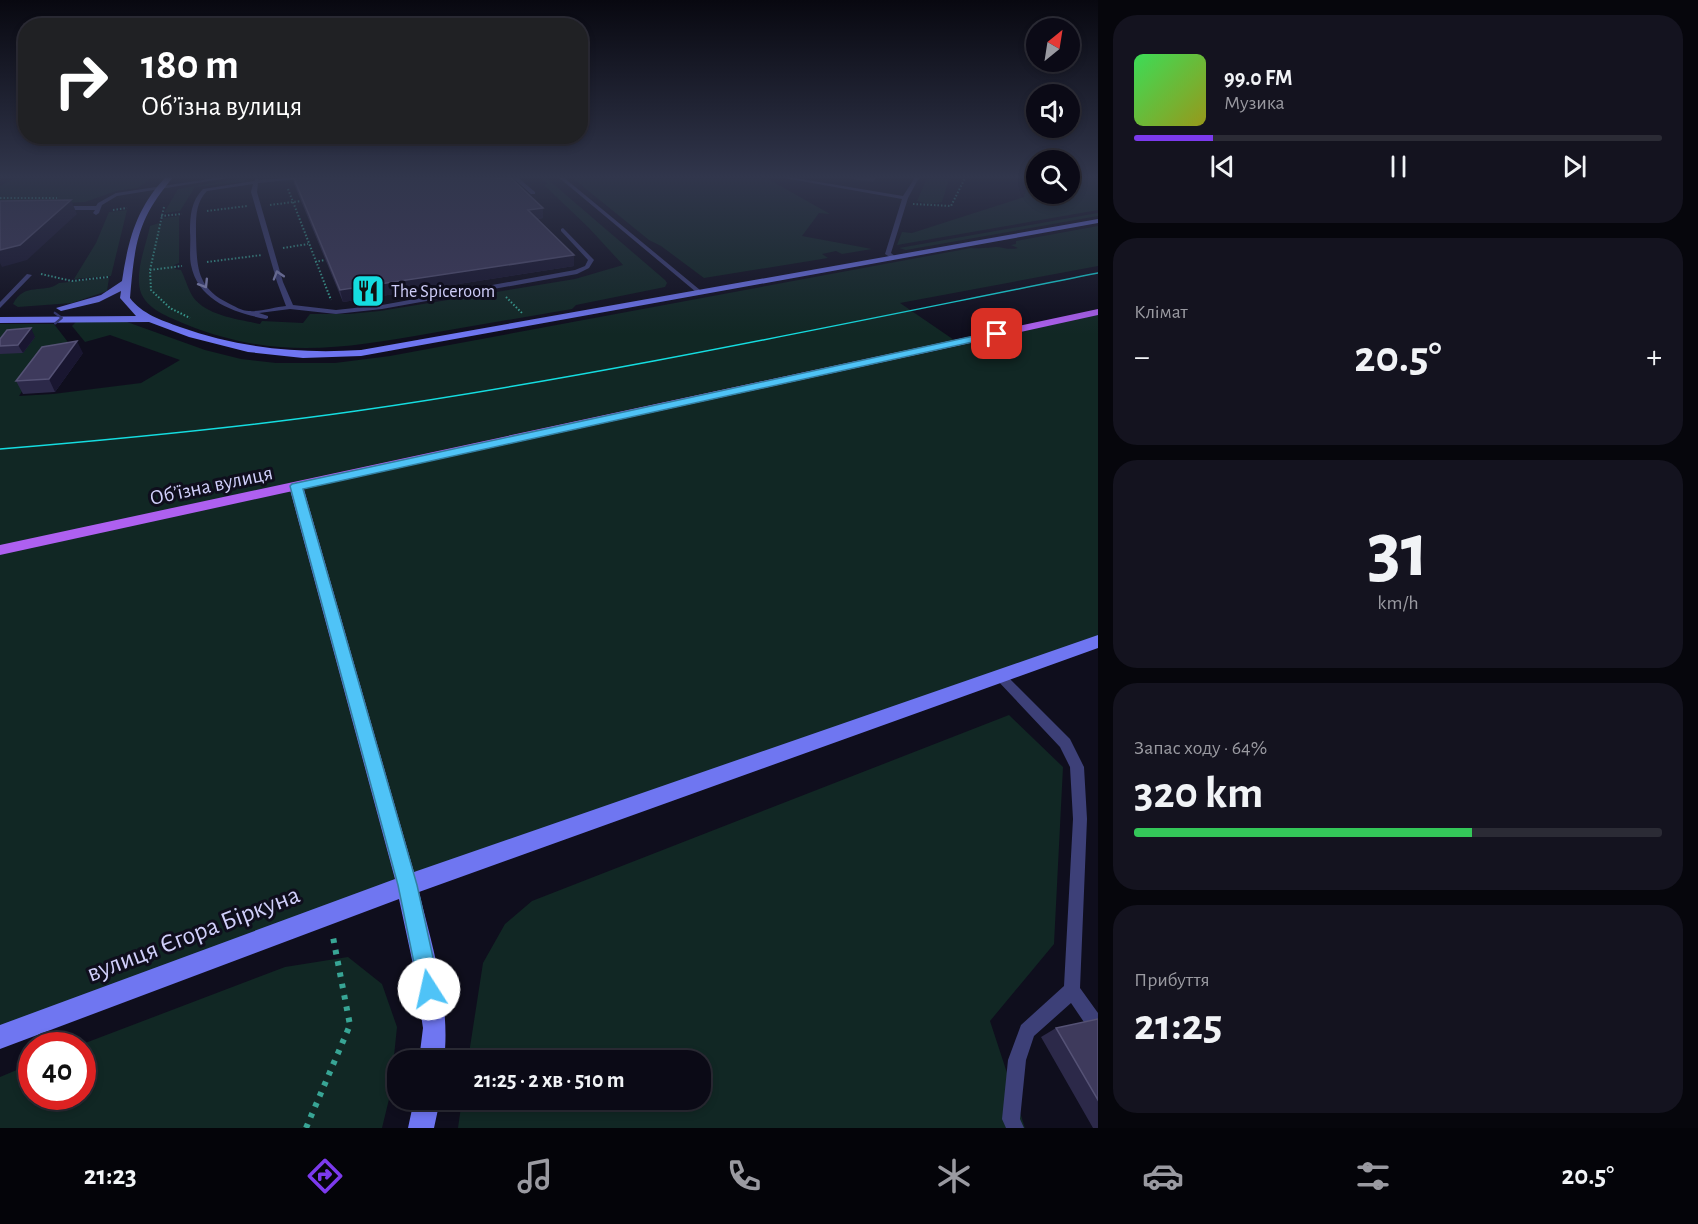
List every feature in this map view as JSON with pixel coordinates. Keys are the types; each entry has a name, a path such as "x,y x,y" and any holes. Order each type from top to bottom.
{"main road":[{"name":"Обʼїзна вулиця","path":"0,550 1098,312"}],"street":[{"path":"137,229 132,244 125,298 134,310 152,320 219,344 256,352 337,356 377,351 1050,229"},
{"path":"61,308 104,298 119,290 127,279"},
{"path":"0,311 61,308 134,310"},
{"path":"0,320 125,317 152,320"},
{"path":"296,486 407,885 426,969 435,1028 433,1050"},
{"name":"вулиця Єгора Біркуна","path":"0,1037 328,913 1001,677 1094,642"},
{"path":"422,1128 425,1110"}],"lane":[{"path":"194,229 194,264 209,293 218,302 246,314 266,317"},
{"path":"264,229 290,307"},
{"path":"623,229 698,291"},
{"path":"893,257 888,254 896,229"},
{"path":"246,314 290,307 336,312 382,307 577,272 587,267 591,260 563,230"},
{"path":"0,306 29,275"},
{"path":"1001,677 1065,743 1077,766 1080,819 1072,990 1098,1028"},
{"path":"1015,1128 1011,1119 1017,1060 1027,1031 1072,990"}],"path":[{"path":"303,229 336,312"},
{"path":"150,270 272,253 283,248 308,244"},
{"path":"315,262 326,260"},
{"path":"40,274 72,281 127,279"},
{"path":"496,288 523,313"},
{"path":"306,1128 350,1025 328,913"}],"green space":[{"path":"102,229 122,229 111,276 74,279"},
{"path":"149,229 179,229 179,263 174,265 175,269 181,270 193,297 199,303 215,313 260,324 262,321 303,323 310,314 380,311 575,279 623,265 590,229 605,229 667,283 665,287 576,305 572,309 399,339 337,347 278,347 248,343 217,335 160,312 144,299 139,285 141,260"},
{"path":"635,229 807,229 802,236 872,249 842,254 836,251 822,254 828,258 704,278 661,246"},
{"path":"926,229 991,229 897,245 902,232 912,233"},
{"path":"1009,229 1027,229 906,250 899,248"},
{"path":"1084,229 1098,229 1098,266 900,303 957,342 1098,312 1098,641 0,1037 0,324 54,324 71,346 47,353 19,396 53,394 141,383 180,360 110,335 85,342 72,326 76,322 127,322 205,350 241,359 276,363 335,363 390,356 971,248 1015,249 1018,248 1011,245 1016,244 1016,241"},
{"path":"109,278 107,291 72,303 18,307 13,304 18,297 29,290 47,288 59,283"},
{"path":"1009,715 1063,767 1054,944 990,1021 1025,1128 458,1128 461,1110 711,1110 711,1050 470,1050 483,963 505,924 532,901"},
{"path":"348,957 382,984 397,1027 395,1050 387,1050 387,1107 382,1128 0,1128 0,1077 18,1069 18,1110 96,1110 96,1039 285,967"}],"building":[{"path":"0,229 39,229 20,245 0,250"},
{"path":"315,229 547,229 574,255 340,290"},
{"path":"31,328 18,345 0,346 0,339 7,330"},
{"path":"77,341 49,379 16,381 42,347"},
{"path":"1098,1019 1098,1100 1056,1028"}],"tram line":[{"path":"0,449 267,423 449,397 728,347 1098,273"}],"place":[{"name":"The Spiceroom","path":"368,291"}],"route":[{"path":"429,989 407,885 296,486 997,334"}]}
